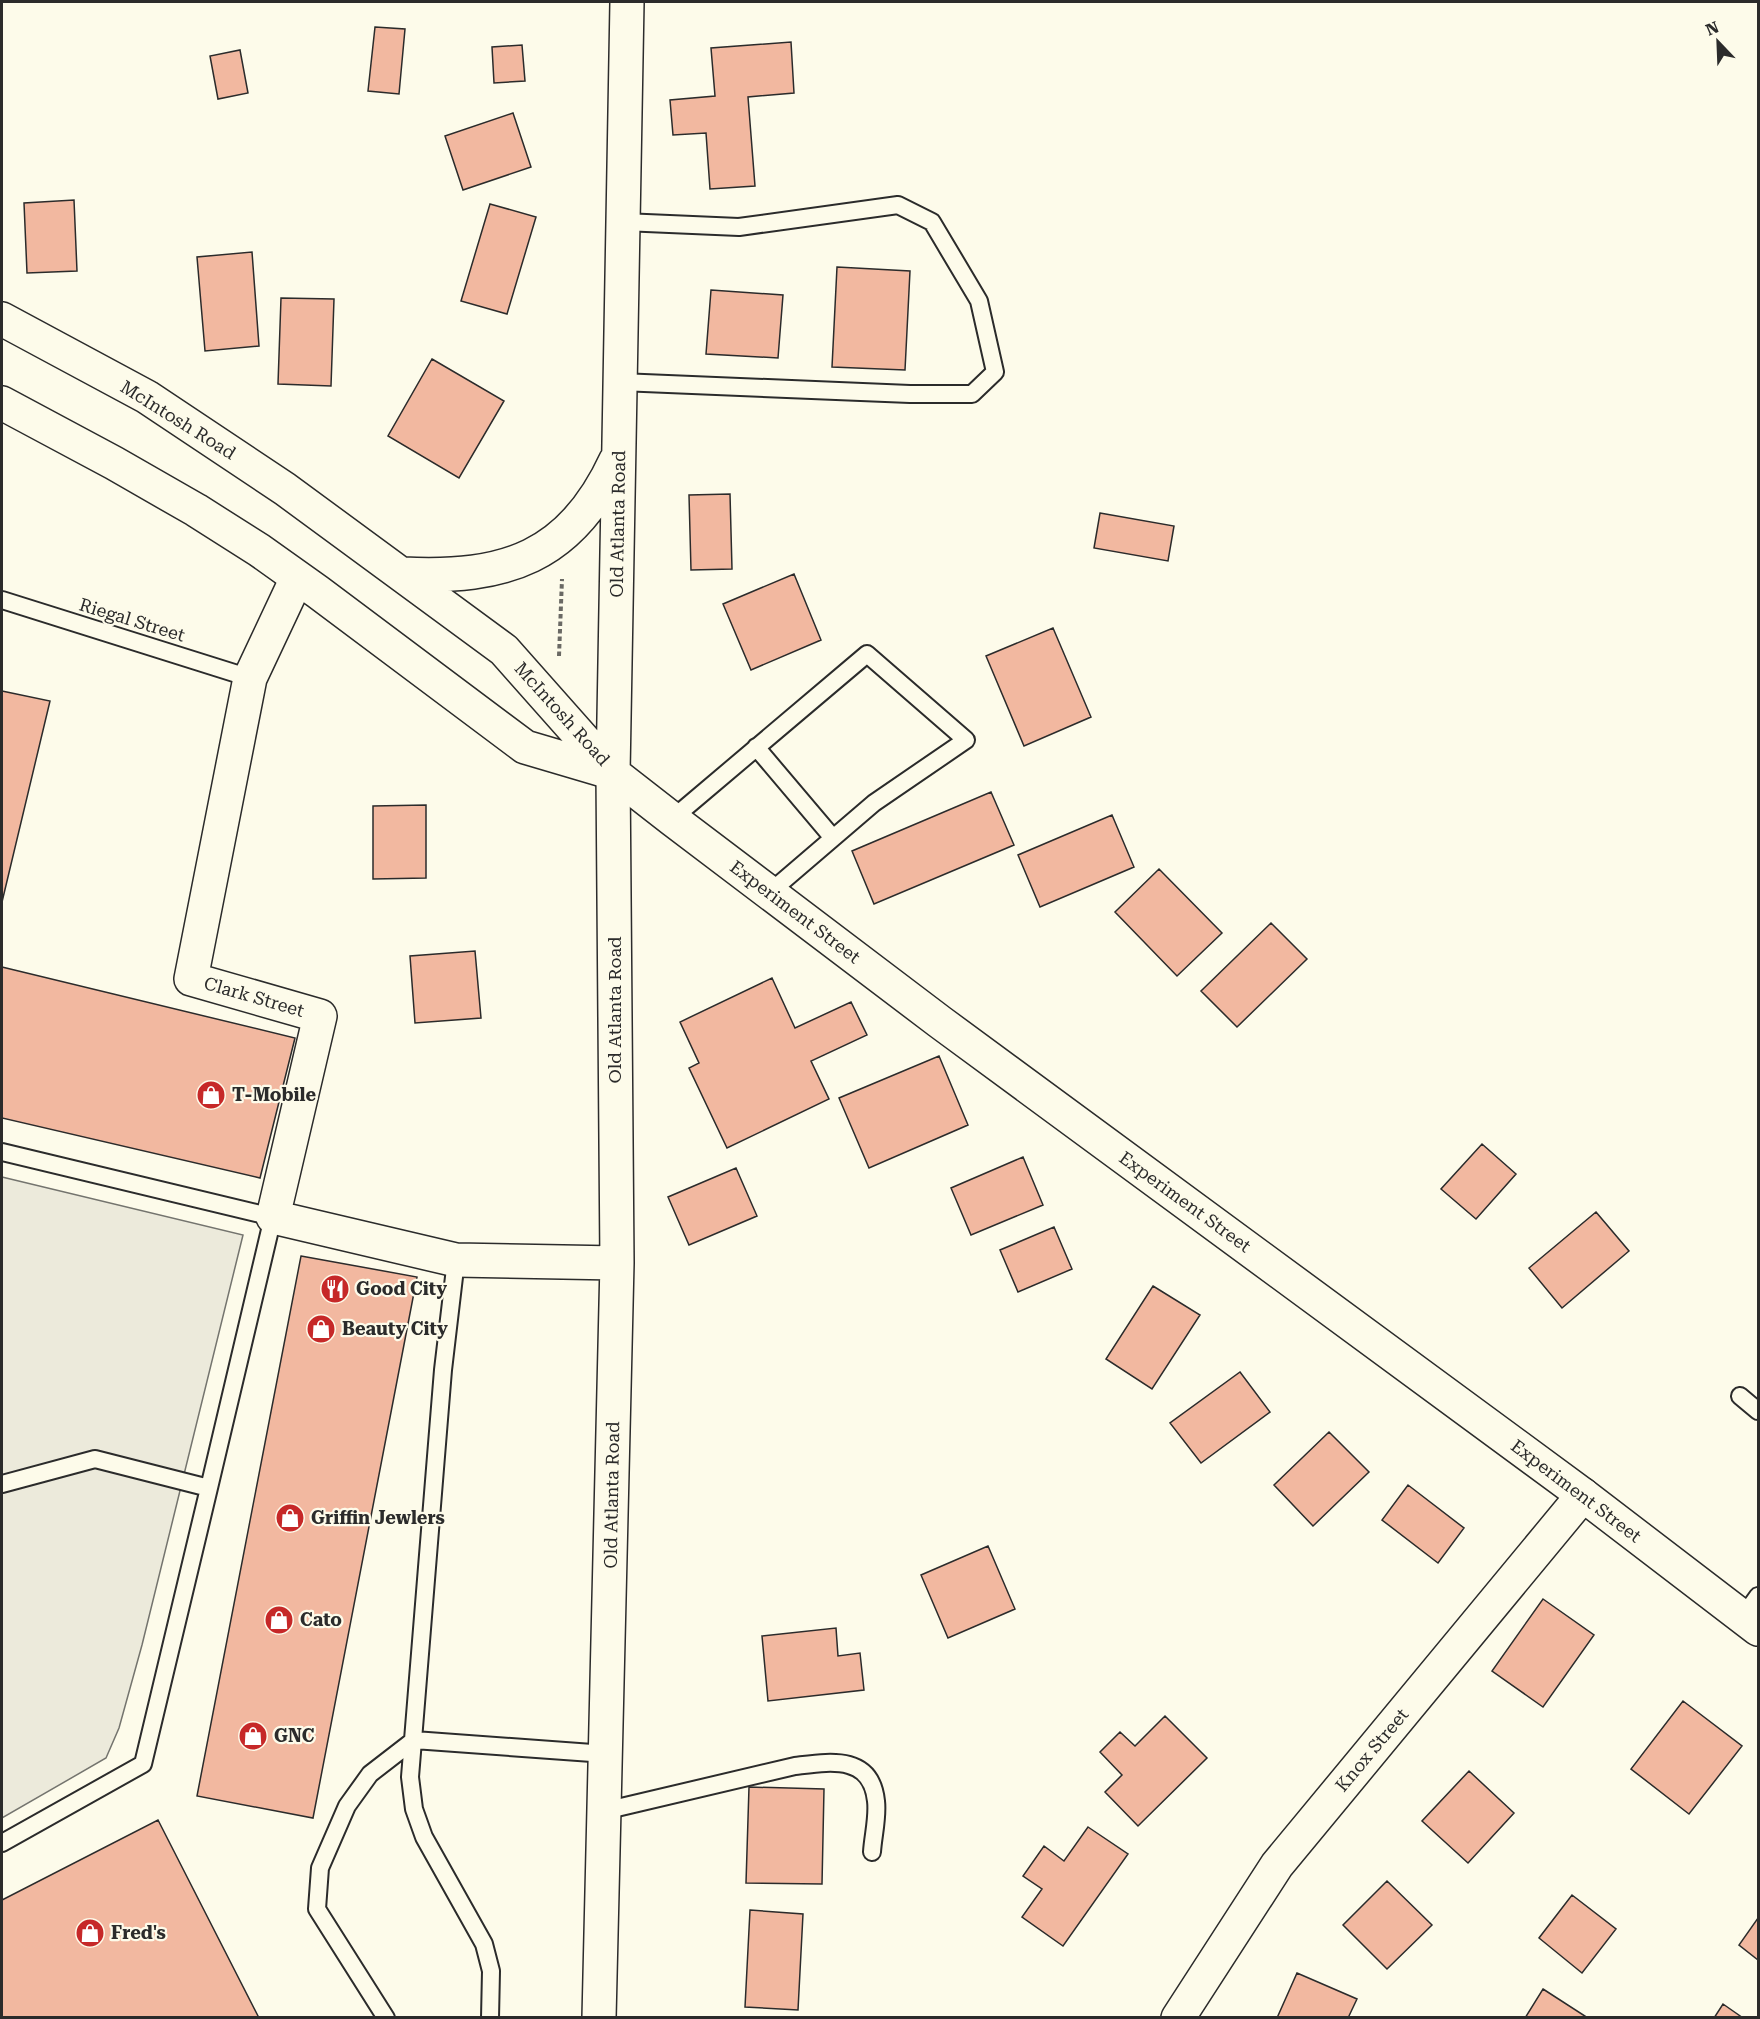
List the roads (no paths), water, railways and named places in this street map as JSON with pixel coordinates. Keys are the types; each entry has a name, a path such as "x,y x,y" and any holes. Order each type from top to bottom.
{"main road":[{"name":"Old Atlanta Road","path":"599,2018 618,1263 614,772 627,2"},
{"name":"McIntosh Road","path":"2,319 147,397 285,489 403,574 504,650 614,772"},
{"name":"McIntosh Road","path":"2,403 114,463 196,510 259,550 525,747 614,772"},
{"path":"403,574 442,576 480,572 517,562 552,545 591,505 607,480 619,453"},
{"path":"250,678 297,579"},
{"name":"Clark Street","path":"250,678 191,979 320,1016 273,1217"},
{"name":"Experiment Street","path":"614,772 672,819 940,1022 1583,1495 1753,1614"},
{"path":"273,1217 456,1260 618,1263"},
{"name":"Knox Street","path":"1178,2018 1277,1865 1583,1495"}],"lane":[{"path":"620,382 910,394 972,394 995,372 979,301 932,222 898,205 739,226 623,222"},
{"name":"Riegal Street","path":"2,600 250,678"},
{"path":"672,819 867,654 966,740 874,803 769,893"},
{"path":"756,747 833,838"},
{"path":"2,1152 273,1217 143,1764 2,1843"},
{"path":"456,1260 442,1370 410,1777 414,1809 424,1837 484,1944 491,1971 490,2018"},
{"path":"1740,1396 1758,1411"},
{"path":"2,1484 95,1459 208,1488"},
{"path":"387,2018 317,1909 320,1868 347,1806 370,1774 414,1740 606,1754"},
{"path":"604,1810 795,1766 827,1762 848,1764 858,1768 869,1779 876,1801 872,1852"}],"place":[{"name":"T-Mobile","path":"211,1095"},
{"name":"Good City","path":"335,1289"},
{"name":"Beauty City","path":"321,1329"},
{"name":"Griffin Jewlers","path":"290,1518"},
{"name":"Cato","path":"279,1620"},
{"name":"GNC","path":"253,1736"},
{"name":"Fred's","path":"90,1933"}]}
